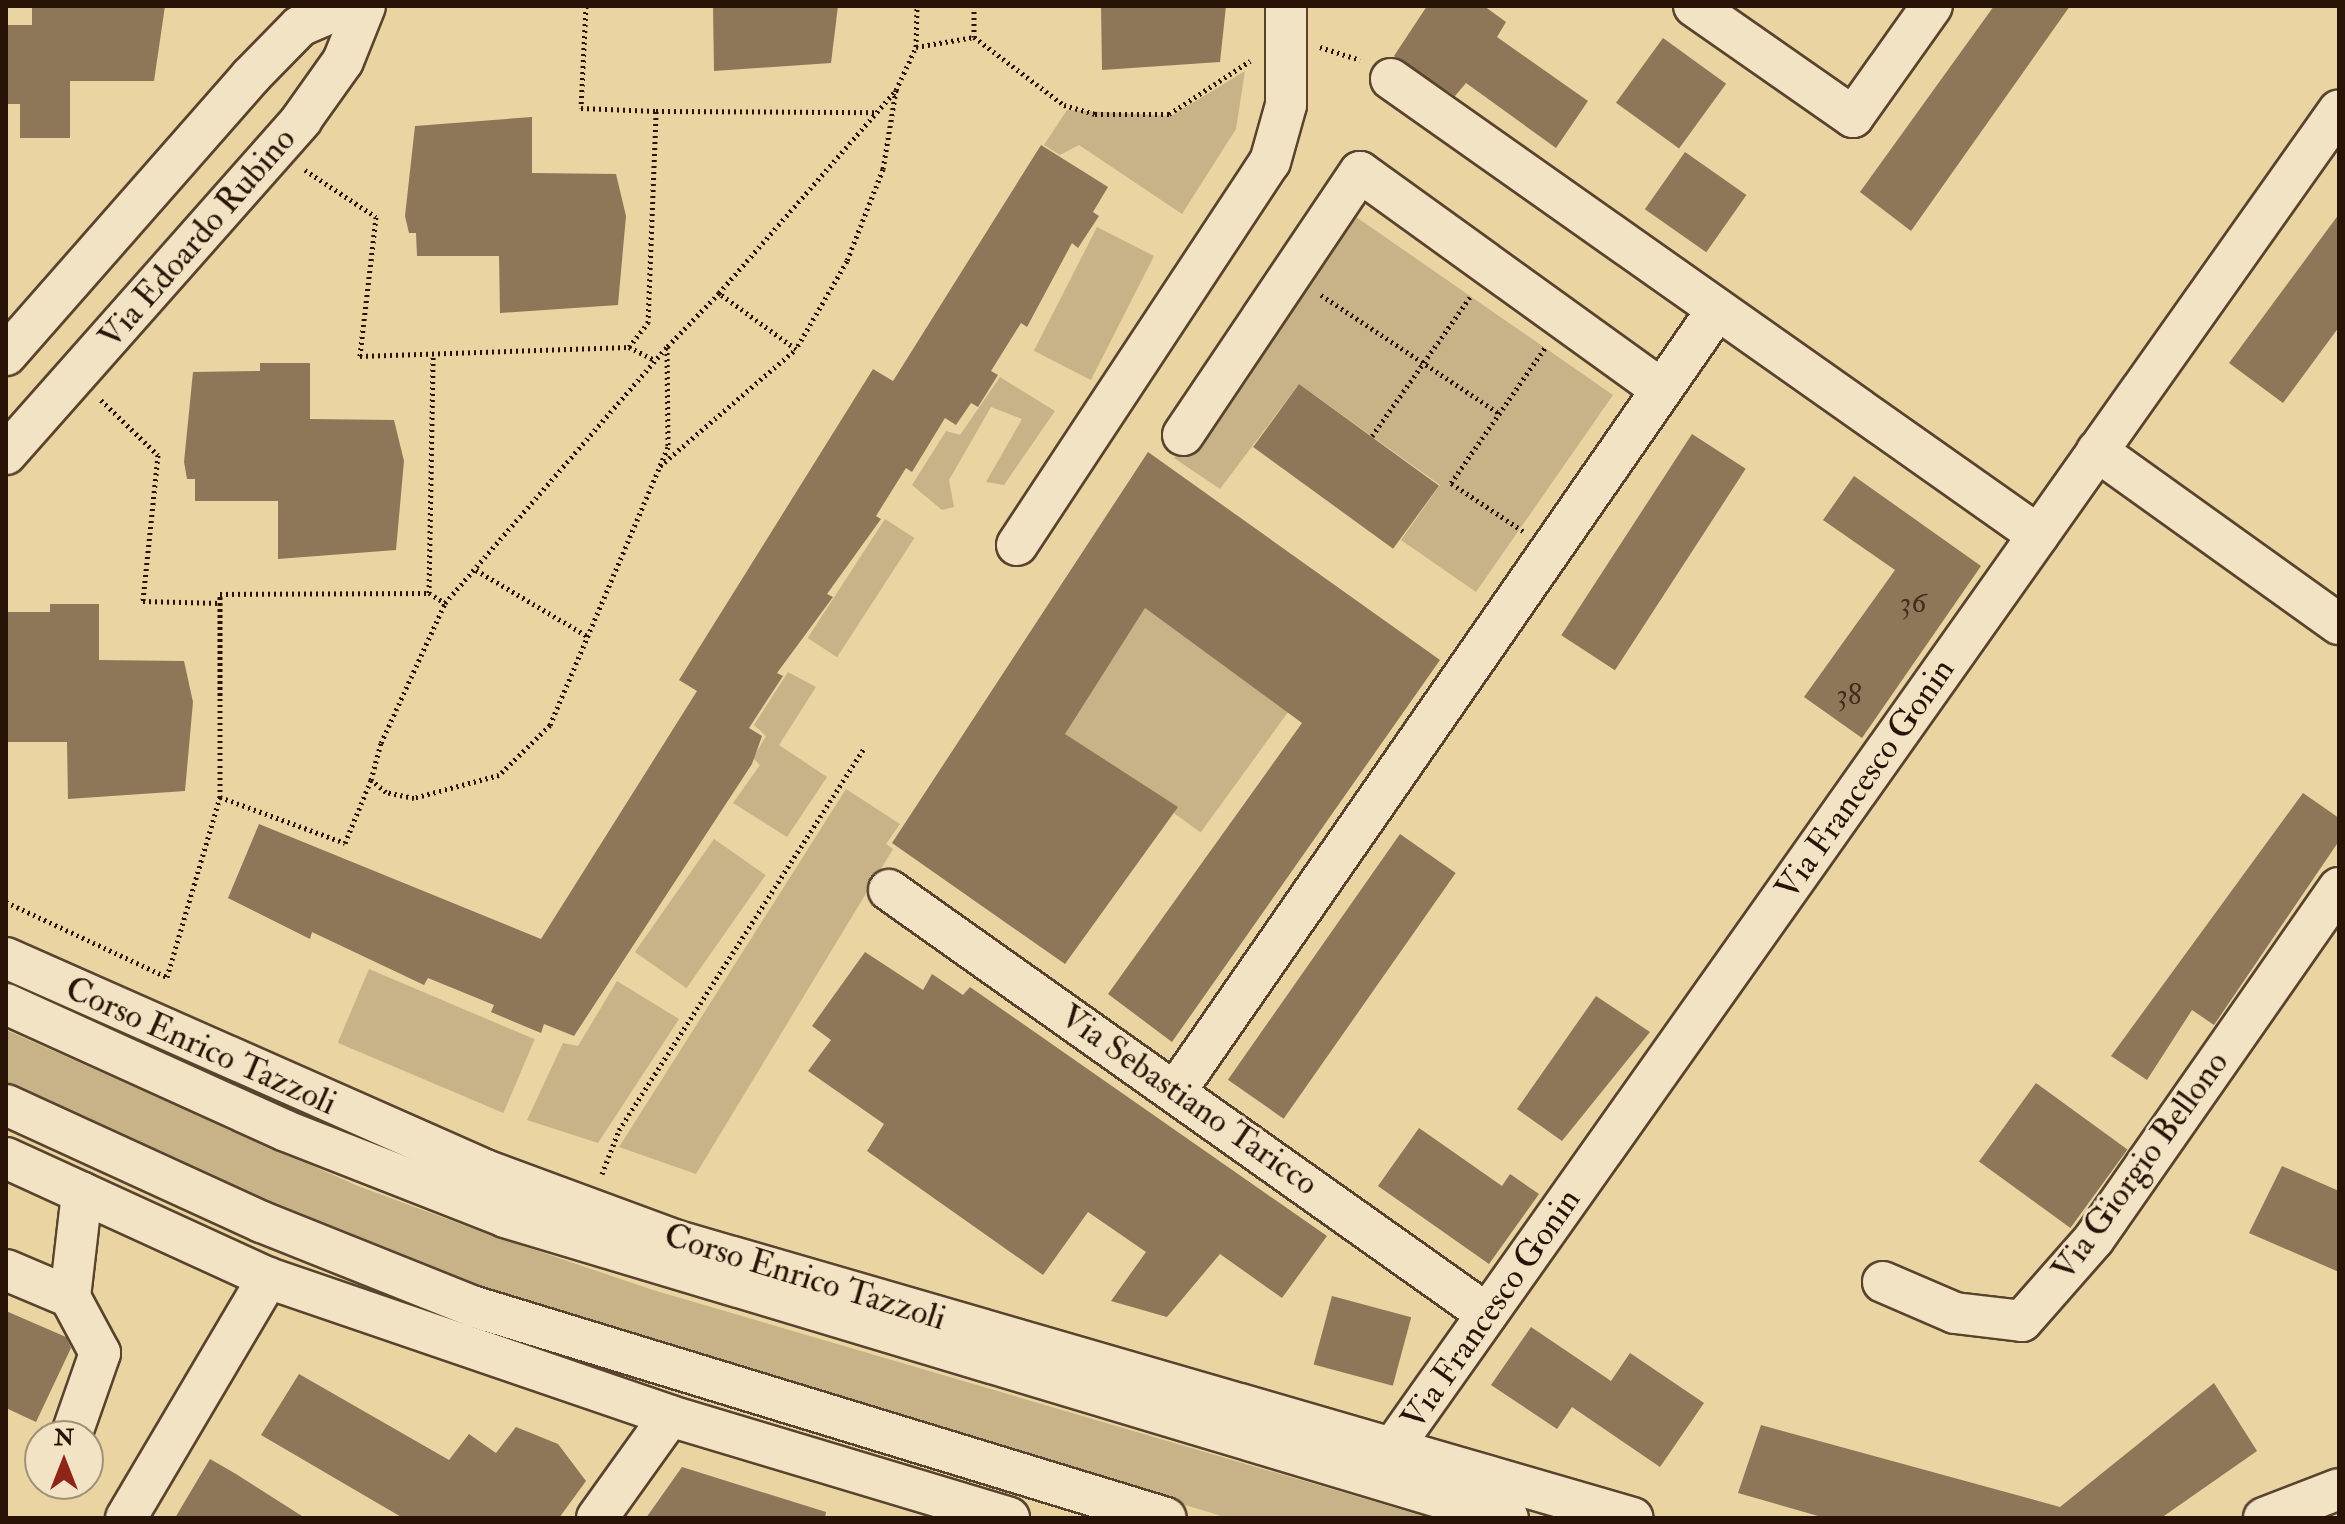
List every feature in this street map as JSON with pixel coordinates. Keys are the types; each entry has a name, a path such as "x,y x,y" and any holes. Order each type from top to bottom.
{"street":[{"name":"Via Edoardo Rubino","path":"6,355 290,16 346,6"},
{"name":"Via Edoardo Rubino","path":"6,454 275,150 343,61 365,6"},
{"path":"1694,6 1853,117 1932,6"},
{"path":"290,16 343,61"},
{"path":"1017,545 1270,162 1286,105 1286,22"},
{"path":"1391,79 1715,313 2038,535"},
{"name":"Via Francesco Gonin","path":"1391,1450 2339,110"},
{"path":"1183,435 1360,172 1661,389"},
{"path":"1177,1089 1715,313"},
{"path":"2097,451 2339,624"},
{"name":"Via Giorgio Bellono","path":"1883,1282 1955,1313 2022,1321 2094,1239 2339,888"},
{"name":"Via Sebastiano Taricco","path":"889,890 1177,1089 1487,1314"},
{"name":"Corso Enrico Tazzoli","path":"6,958 485,1170 674,1240 1633,1518"},
{"name":"Corso Enrico Tazzoli","path":"6,968 42,1020"},
{"name":"Corso Enrico Tazzoli","path":"6,1004 286,1131 505,1217 1508,1518"},
{"path":"19,1111 82,1193 70,1297 100,1353 77,1420"},
{"path":"19,1111 276,1228 549,1331 1166,1518"},
{"path":"6,1158 268,1278 670,1416 1009,1518"},
{"path":"6,1270 70,1297"},
{"path":"126,1518 268,1278"},
{"path":"430,1334 549,1331"},
{"path":"597,1518 670,1416"},
{"path":"2264,1518 2339,1489"}],"path":[{"path":"586,6 581,108 877,112"},
{"path":"659,466 796,349 858,235 883,169 896,90 916,47 917,6"},
{"path":"974,6 974,37"},
{"path":"916,47 974,37 1064,105 1095,114 1169,114 1286,22 1391,79"},
{"path":"220,797 345,843 445,603 896,90"},
{"path":"629,347 648,323 656,111"},
{"path":"275,150 376,217 360,356 629,347 656,361"},
{"path":"1372,436 1426,365 1491,265"},
{"path":"1291,274 1500,414"},
{"path":"719,293 796,349"},
{"path":"1550,549 1451,483 1566,319"},
{"path":"371,780 414,798 499,775 550,725 668,447 667,347"},
{"path":"429,593 433,355"},
{"path":"75,376 158,455 143,601 220,603"},
{"path":"476,570 587,636"},
{"path":"6,902 167,977 220,797 220,594 429,593 445,603"},
{"path":"606,1162 619,1130 865,747"}],"shaded area":[{"path":"1245,71 1236,129 1182,214 1079,145 1060,155 1044,145 1067,110 1171,116"},
{"path":"1346,210 1613,395 1476,592 1401,540 1440,485 1299,384 1220,489 1174,458"},
{"path":"1097,227 1154,256 1091,380 1034,351"},
{"path":"1000,377 1055,411 1004,485 986,482 1022,419 991,407 949,480 954,507 942,510 912,485 946,431 960,435"},
{"path":"885,519 914,538 837,657 808,638"},
{"path":"1145,608 1288,712 1201,833 1057,729"},
{"path":"788,672 816,687 779,745 827,777 787,837 733,803 760,765 753,758 766,736 754,725"},
{"path":"846,789 900,824 886,844 893,849 696,1174 619,1147"},
{"path":"714,839 766,875 686,988 635,952"},
{"path":"369,969 535,1039 503,1113 338,1043"},
{"path":"617,981 679,1019 598,1143 527,1120 563,1043 578,1046"},
{"path":"6,1030 358,1186 482,1232 653,1290 1430,1518 1228,1518 461,1286 6,1093"}],"building":[{"path":"32,6 165,6 154,81 70,81 70,138 20,138 20,104 6,104 6,25 32,25"},
{"path":"713,6 838,6 831,63 714,71"},
{"path":"1101,6 1226,6 1220,62 1102,70"},
{"path":"1427,6 1484,6 1506,22 1497,37 1588,101 1556,148 1466,83 1455,96 1394,56"},
{"path":"1994,6 2070,6 1911,231 1860,192"},
{"path":"1663,38 1726,84 1679,149 1616,103"},
{"path":"532,117 532,173 616,174 626,216 618,305 500,313 499,256 417,256 416,233 409,233 405,216 415,126"},
{"path":"1041,145 1108,187 1093,212 1099,216 1078,248 1072,243 1027,327 1021,323 991,371 998,375 978,407 971,403 956,425 945,418 912,472 906,468 876,516 881,519 827,594 833,597 777,673 783,676 749,728 762,736 752,764 574,1036 544,1024 541,1033 491,1012 494,1005 428,978 424,985 312,932 310,939 228,898 259,824 541,939 697,691 679,680 873,369 893,381"},
{"path":"1685,152 1746,195 1706,252 1645,209"},
{"path":"2339,214 2339,327 2283,403 2229,363"},
{"path":"260,363 310,363 310,419 394,420 404,461 396,550 278,559 278,501 195,501 195,479 187,479 184,462 193,372 260,371"},
{"path":"1299,384 1439,486 1393,549 1253,447"},
{"path":"1692,434 1746,469 1615,670 1561,635"},
{"path":"1148,452 1440,660 1172,1042 1108,994 1302,723 1145,608 1065,734 1178,807 1065,964 892,843"},
{"path":"1854,476 1981,566 1862,738 1804,697 1895,570 1823,520"},
{"path":"50,604 99,604 99,660 184,661 193,702 185,791 68,799 67,742 6,742 6,612 50,612"},
{"path":"2303,793 2339,818 2339,841 2214,1025 2192,1010 2147,1080 2111,1056"},
{"path":"1400,834 1456,873 1284,1119 1228,1080"},
{"path":"865,952 923,990 932,974 963,995 970,987 1327,1236 1282,1298 1220,1254 1167,1317 1111,1301 1146,1252 1088,1212 1043,1275 867,1151 884,1124 808,1071 831,1040 812,1026"},
{"path":"1596,996 1650,1032 1562,1141 1517,1109"},
{"path":"2036,1083 2127,1149 2070,1228 1979,1161"},
{"path":"1419,1128 1502,1186 1510,1174 1539,1194 1489,1264 1378,1186"},
{"path":"2282,1166 2339,1191 2339,1272 2249,1233"},
{"path":"1332,1296 1411,1317 1393,1386 1314,1365"},
{"path":"6,1311 66,1337 71,1348 37,1420 6,1408"},
{"path":"1531,1327 1611,1381 1630,1353 1704,1403 1660,1467 1572,1407 1557,1429 1491,1385"},
{"path":"299,1374 449,1460 469,1434 496,1453 516,1427 558,1444 586,1481 559,1518 403,1518 261,1435"},
{"path":"2214,1383 2257,1451 2161,1518 1825,1518 1738,1493 1761,1425 2060,1507"},
{"path":"210,1459 236,1474 305,1518 175,1518"},
{"path":"682,1467 826,1512 825,1518 646,1518"}]}
